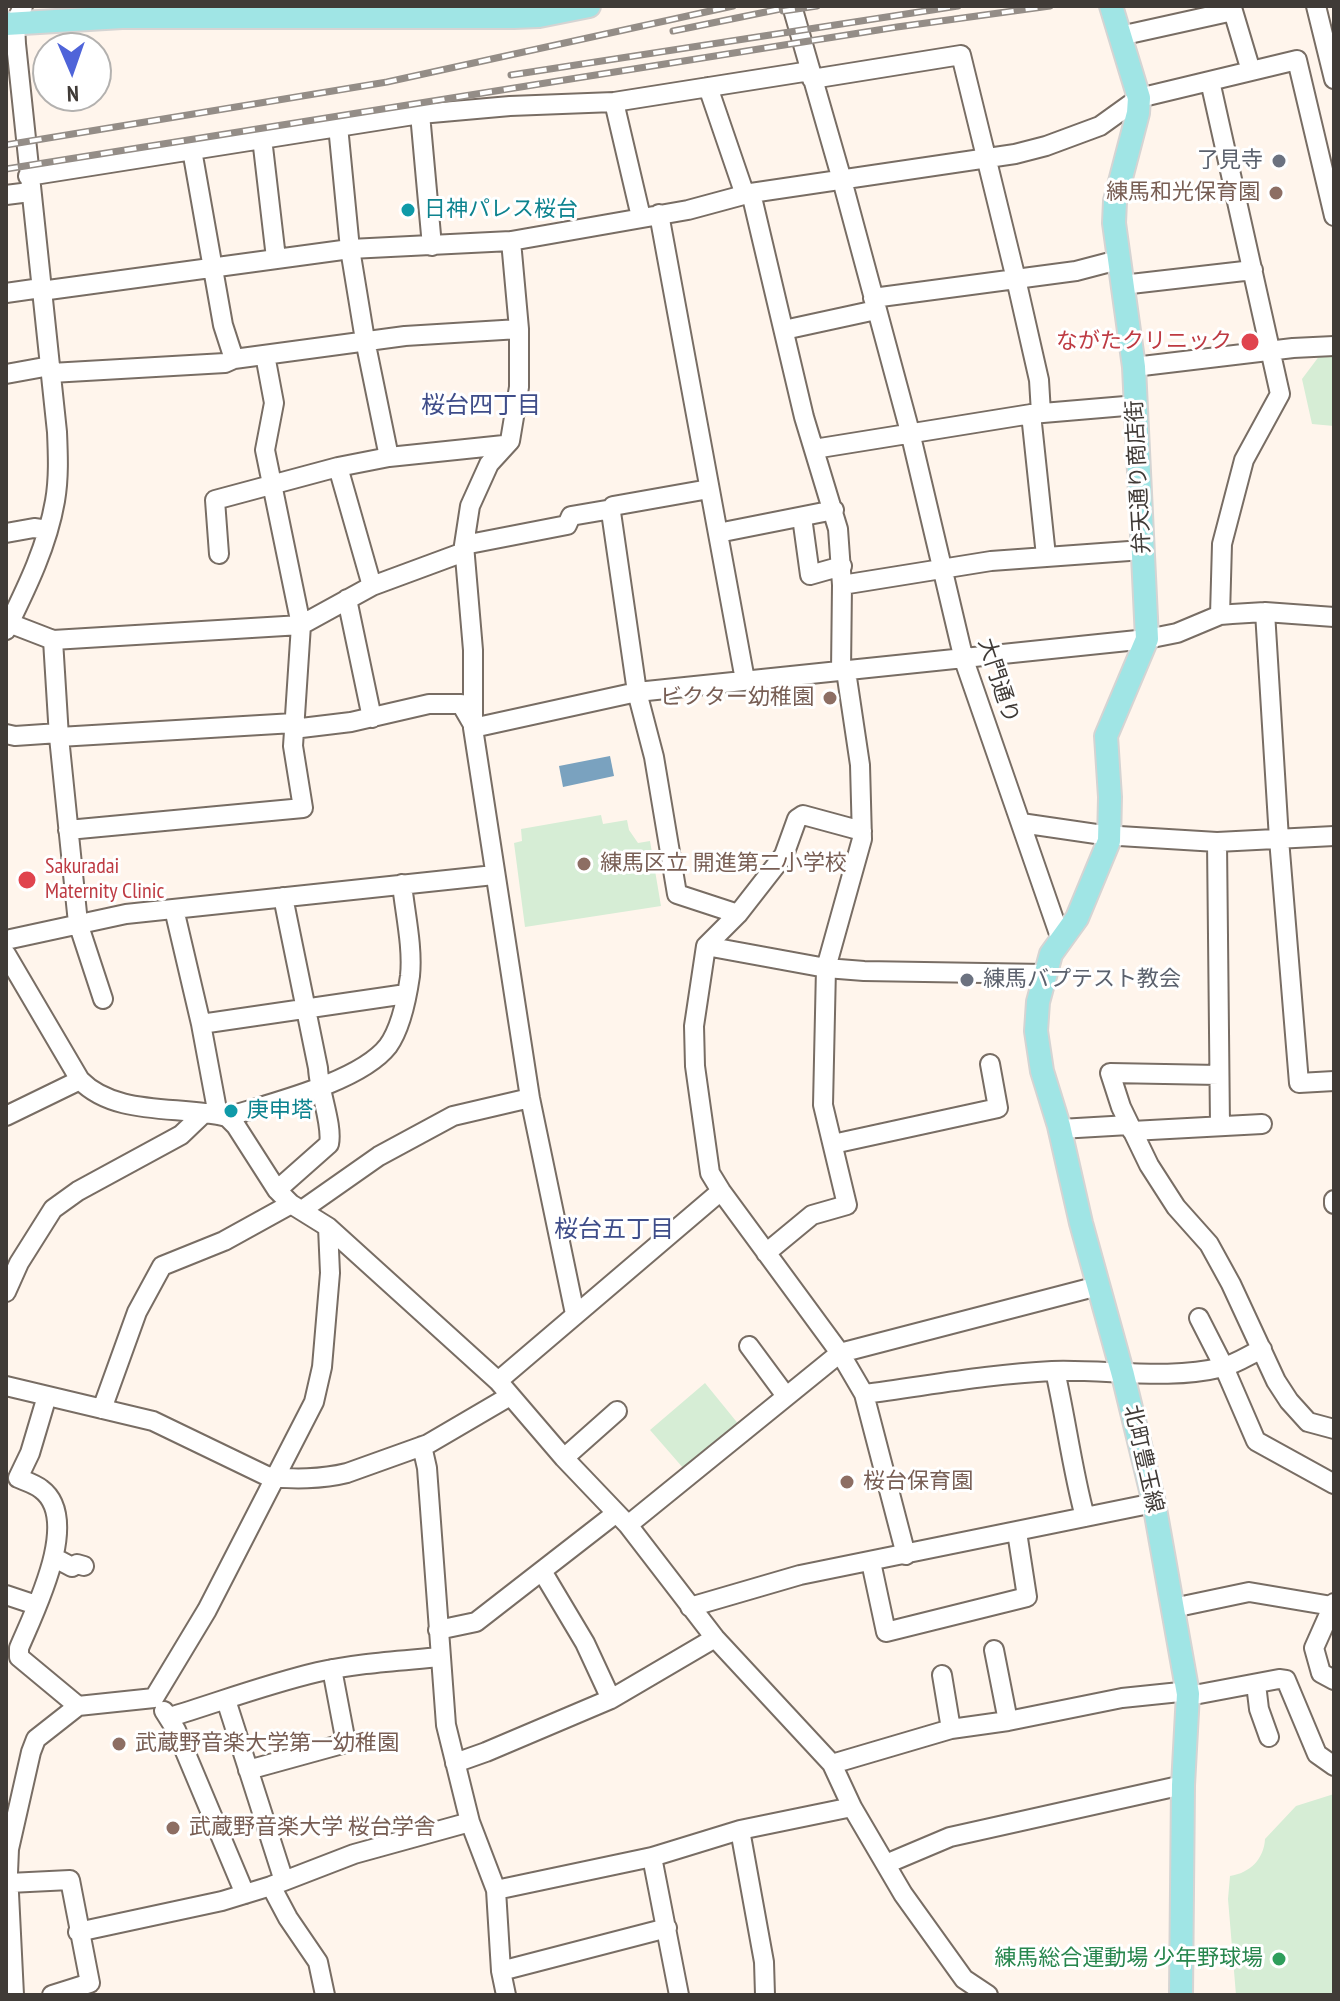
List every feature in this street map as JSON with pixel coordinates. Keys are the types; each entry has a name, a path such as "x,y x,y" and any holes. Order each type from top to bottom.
{"main road":[{"path":"15,18 231,12 484,12 539,16 589,6"},
{"name":"弁天通り商店街","path":"1064,938 1089,891 1110,836 1106,736 1147,639 1134,367 1114,223 1115,201 1138,113 1139,98 1111,6"},
{"name":"北町豊玉線","path":"1064,938 1051,954 1038,1002 1036,1031 1042,1071 1060,1129 1154,1503 1188,1694 1183,1785 1181,1995"}],"street":[{"name":"大門通り","path":"792,6 910,432 964,660 1058,931 1064,938"},
{"path":"1120,36 1233,11 1251,71"},
{"path":"1323,12 1334,79"},
{"path":"15,18 14,113 29,184 57,432 58,468 55,500 41,555 8,626 53,640 301,625 372,586 464,548 567,525 571,516 709,489"},
{"path":"6,195 29,184 192,150 338,126 420,114 510,106 614,102 961,55 1039,380 1036,414 1046,556"},
{"path":"6,293 350,249 511,241 688,210 748,194 986,158 1046,146 1100,126 1139,98 1297,60 1334,216"},
{"path":"1210,81 1280,394 1244,460 1222,544 1220,615"},
{"path":"708,87 748,194 814,449 834,510 842,576 844,671 860,765 862,831 826,968 823,1105 847,1205 812,1215 766,1253"},
{"path":"614,102 650,216 709,489 745,680"},
{"path":"420,114 432,246"},
{"path":"338,126 350,249 389,457"},
{"path":"262,138 276,258"},
{"path":"192,150 223,325 234,359"},
{"path":"511,241 519,329 519,387 510,441 489,464 470,506 464,548 473,650 472,725 530,1098 575,1314"},
{"path":"784,330 875,304 1076,271 1118,260"},
{"path":"1122,285 1253,270"},
{"path":"6,374 225,363 234,359 365,340 519,329"},
{"path":"1134,367 1334,346"},
{"path":"68,830 303,808 293,746 301,625 265,450 274,403 265,355"},
{"path":"814,449 1036,414 1137,405"},
{"path":"219,554 215,500 273,482 389,457 504,445"},
{"path":"338,467 372,586"},
{"path":"612,509 637,692 654,757 677,894 738,914"},
{"path":"718,533 834,510"},
{"path":"802,517 810,575 842,576 941,569 1046,556 1143,550"},
{"path":"6,533 34,528 48,530"},
{"path":"347,599 372,718"},
{"path":"1265,612 1299,1083 1334,1081"},
{"path":"472,725 637,692 1147,639 1177,633 1220,615 1265,612 1334,617"},
{"path":"53,640 78,923 103,999"},
{"path":"6,734 59,735 293,726 372,718 429,704 455,703 461,704 472,725"},
{"path":"862,831 803,815 797,819 784,855 738,914 706,946 694,1026 695,1066 710,1173 840,1353 864,1394 906,1555"},
{"path":"1021,823 1110,836 1217,842 1334,836"},
{"path":"1217,842 1220,1126"},
{"path":"6,940 78,923 174,909 494,875"},
{"path":"6,1292 19,1263 53,1209 78,1191 216,1115 319,1088 364,1066 387,1047 395,1033 410,975 402,884"},
{"path":"277,1190 329,1144 331,1134 319,1088 318,1068 283,897"},
{"path":"174,909 201,1024 216,1115"},
{"path":"706,946 826,968 1045,974"},
{"path":"6,954 80,1080 95,1094 216,1115 236,1126 277,1190 296,1207 328,1227 498,1381 622,1519 715,1638 832,1764 852,1807 903,1894 964,1979 983,1989"},
{"path":"201,1024 406,994"},
{"path":"833,1144 998,1108 990,1064"},
{"path":"1219,1075 1110,1073 1131,1128 1176,1207 1209,1244 1276,1381 1308,1422 1334,1429"},
{"path":"6,1116 80,1080"},
{"path":"102,1409 137,1312 162,1266 296,1207 379,1156 453,1116 530,1098"},
{"path":"1060,1129 1262,1124"},
{"path":"498,1381 721,1191"},
{"path":"154,1698 207,1610 314,1402 330,1273 328,1227"},
{"path":"438,1630 476,1622 542,1571 622,1519 840,1353 1098,1286"},
{"path":"1199,1318 1256,1441 1334,1484"},
{"path":"749,1346 786,1396"},
{"path":"864,1394 1055,1371 1123,1375 1224,1367 1262,1349"},
{"path":"1055,1371 1074,1477 1085,1517"},
{"path":"6,1386 153,1421 274,1477 335,1476 422,1446 510,1396"},
{"path":"47,1396 30,1453 18,1478 43,1489 57,1514 55,1558 19,1648 19,1657 78,1706"},
{"path":"564,1458 617,1411"},
{"path":"422,1446 427,1468 446,1725 470,1822 496,1890 501,1971 506,1995"},
{"path":"690,1607 800,1575 1154,1503"},
{"path":"871,1562 886,1632 1027,1597 1017,1532"},
{"path":"55,1558 72,1567 77,1564 84,1566"},
{"path":"542,1571 585,1643 611,1699"},
{"path":"1173,1608 1249,1592 1333,1604 1314,1648 1321,1673 1334,1680"},
{"path":"6,1595 36,1605"},
{"path":"455,1763 611,1699 715,1638"},
{"path":"994,1650 1008,1721"},
{"path":"170,1717 281,1681 332,1669 440,1657"},
{"path":"248,1770 346,1743 332,1669"},
{"path":"942,1675 951,1729"},
{"path":"832,1764 951,1729 1122,1698 1180,1692 1188,1694 1279,1679 1286,1680 1317,1754 1334,1766"},
{"path":"1256,1684 1259,1709 1269,1737"},
{"path":"14,1995 8,1849 36,1739 78,1706 154,1698"},
{"path":"154,1698 170,1717 245,1894"},
{"path":"226,1700 288,1918 318,1962 325,1995"},
{"path":"886,1864 950,1837 1183,1785"},
{"path":"496,1890 652,1857 740,1830 852,1807"},
{"path":"78,1932 245,1894 354,1854 470,1822"},
{"path":"740,1830 764,1962 765,1995"},
{"path":"652,1857 679,1995"},
{"path":"9,1883 70,1880 78,1932 96,1989 52,1995"},
{"path":"501,1971 667,1928"}],"green space":[{"path":"1323,351 1334,351 1334,426 1312,424 1302,379"},
{"path":"601,815 603,824 627,820 629,830 638,843 650,841 661,906 525,927 514,843 522,841 521,829"},
{"path":"705,1383 740,1426 684,1469 650,1430"},
{"path":"1334,1794 1334,1995 1236,1995 1228,1899 1230,1876 1244,1872 1255,1864 1262,1853 1265,1839 1296,1806"}],"water":[{"path":"610,756 614,776 563,787 559,766"}],"railway":[{"path":"6,145 387,82 733,6"},
{"path":"673,31 795,6"},
{"path":"783,11 817,6"},
{"path":"511,75 958,6"},
{"path":"6,169 897,27 1050,6"}],"place":[{"name":"了見寺","path":"1279,161"},
{"name":"練馬和光保育園","path":"1276,193"},
{"name":"日神パレス桜台","path":"408,210"},
{"name":"ながたクリニック","path":"1250,342"},
{"name":"ビクター幼稚園","path":"830,698"},
{"name":"練馬区立 開進第二小学校","path":"584,864"},
{"name":"Sakuradai Maternity Clinic","path":"27,880"},
{"name":"練馬バプテスト教会","path":"967,980"},
{"name":"庚申塔","path":"231,1111"},
{"name":"桜台保育園","path":"847,1482"},
{"name":"武蔵野音楽大学第一幼稚園","path":"119,1744"},
{"name":"武蔵野音楽大学 桜台学舎","path":"173,1828"},
{"name":"練馬総合運動場 少年野球場","path":"1279,1959"}],"district":[{"name":"桜台四丁目","path":"481,406"},
{"name":"桜台五丁目","path":"614,1230"}]}
